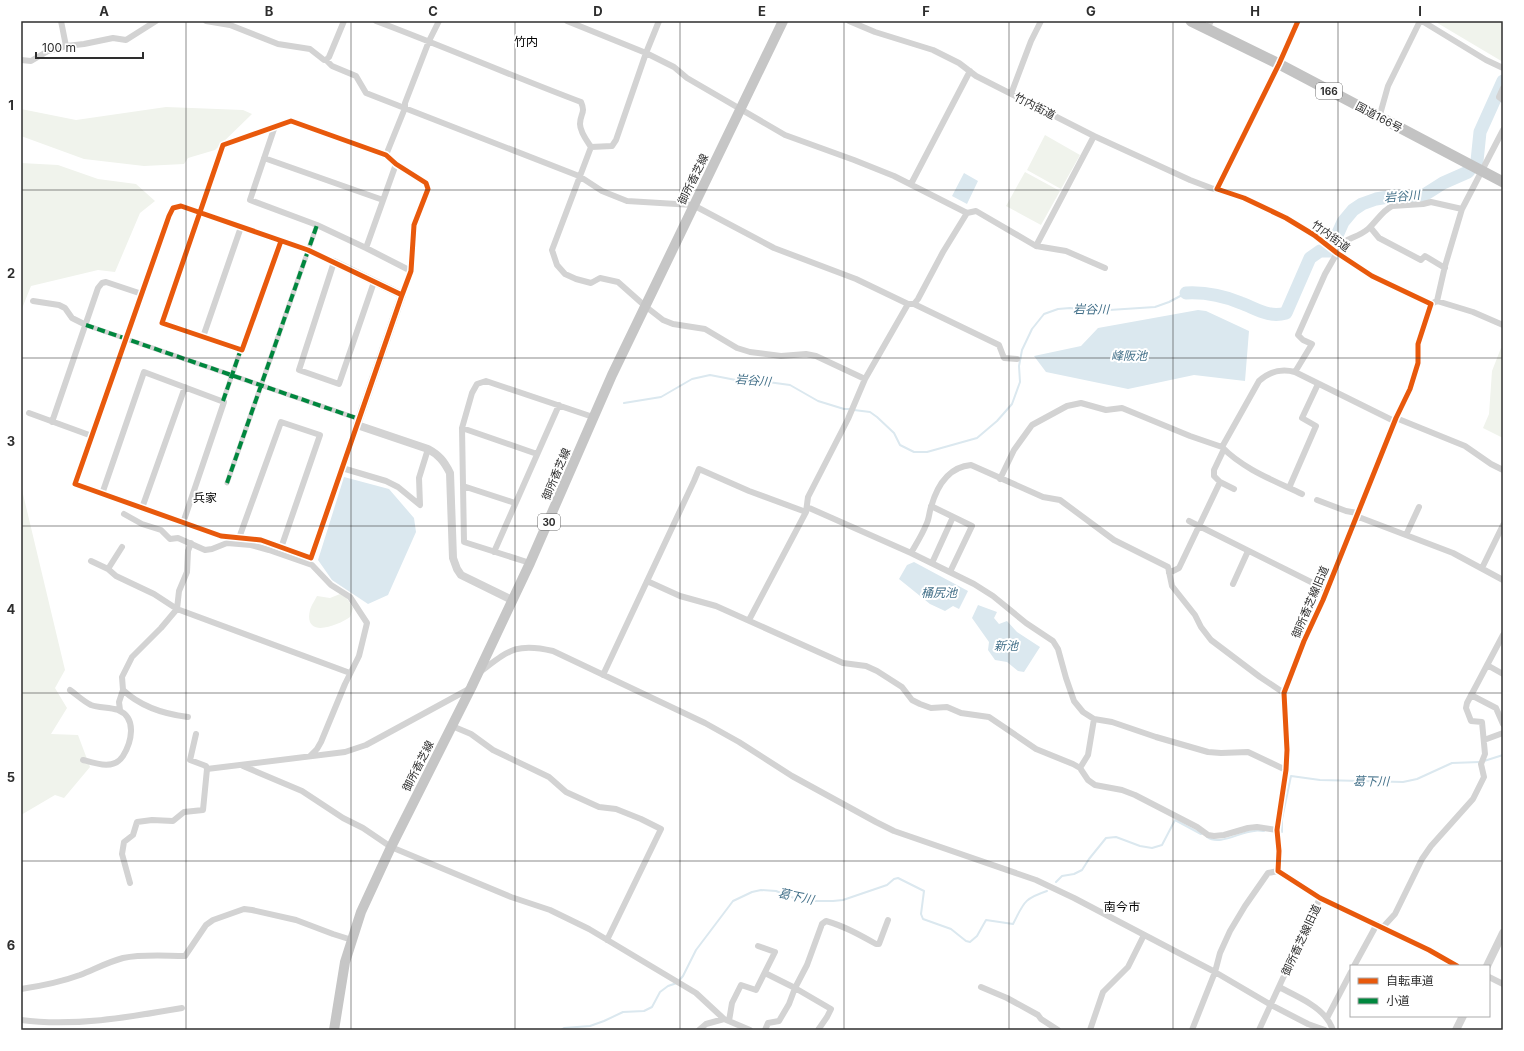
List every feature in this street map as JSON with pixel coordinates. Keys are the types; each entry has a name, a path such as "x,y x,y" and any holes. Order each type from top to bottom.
{"highway":[{"name":"国道166号","path":"1191,21 1209,25 1379,118 1503,182"}],"main road":[{"name":"御所香芝線","path":"334,1030 346,962 361,912 391,847 471,688 530,563 593,417 693,205 783,21"}],"street":[{"path":"61,21 66,46"},
{"path":"21,60 31,61 48,51 66,46 112,38 126,40 155,21"},
{"path":"206,21 230,25 278,44 310,49 332,66 356,76 366,93 579,176 602,191 627,201 693,205 774,248 856,279 999,345 1004,358 1017,359"},
{"path":"326,60 329,57 344,21"},
{"path":"376,21 581,102 584,109 580,125 591,147"},
{"path":"386,155 429,41 439,21"},
{"path":"568,21 646,53 674,67 687,78 785,135 854,160 911,184 967,213 976,211 1036,246 1066,252 1105,268"},
{"path":"591,147 612,146 616,140 646,53 660,21"},
{"name":"竹内街道","path":"849,21 875,32 934,50 959,63 976,76 1094,136 1190,180 1244,198 1286,218 1314,235 1333,250 1372,276 1434,302"},
{"path":"1011,94 1031,41 1041,21"},
{"path":"1217,189 1279,64 1298,21"},
{"path":"1379,118 1388,86 1421,21 1486,60 1503,68"},
{"path":"911,184 970,71"},
{"path":"1503,88 1499,97 1503,100"},
{"path":"241,349 162,323 200,213 223,145 290,121 386,155 396,164 426,183 428,189 414,225 411,271 311,558 261,540 221,536 75,484 173,208 181,206 200,213 240,227 308,250 402,295"},
{"path":"275,126 250,200 317,225 411,271"},
{"name":"御所香芝線旧道","path":"1259,1030 1320,898 1278,871 1280,850 1277,830 1286,770 1287,750 1284,692 1327,590 1395,419 1410,389 1418,363 1418,344 1434,302 1462,209 1503,130"},
{"path":"1036,246 1094,136"},
{"path":"591,147 552,250 557,265 566,274 576,279 591,283 600,278 618,282 663,320 673,324 705,329 737,348 750,352 781,356 806,354 816,356 865,379"},
{"path":"264,158 383,200"},
{"path":"366,248 396,164"},
{"path":"1295,372 1312,344 1303,340 1298,335 1325,274 1333,250 1340,243 1367,230 1387,208 1392,206 1431,202 1462,209"},
{"path":"749,620 806,510 808,497 848,419 865,379 911,304 918,299 943,252 967,213"},
{"path":"227,483 317,225"},
{"path":"203,337 240,227"},
{"path":"1370,227 1379,238 1421,260 1425,256 1445,268"},
{"path":"183,523 241,349 242,350 281,241"},
{"path":"334,262 299,370 339,384 374,282"},
{"path":"52,422 98,288 102,283 106,282 142,294"},
{"path":"33,301 59,305 65,308 72,318 86,325 262,385 428,449 438,455 450,473 453,558 457,569 461,575 512,600"},
{"path":"1434,302 1473,312 1503,325"},
{"path":"1234,490 1220,482 1214,476 1214,470 1223,448 1259,381 1264,376 1276,370 1295,372 1395,419 1465,446 1491,464 1503,470"},
{"path":"102,494 144,372 223,401"},
{"path":"530,563 464,542 462,428 472,393 477,384 486,381 593,417"},
{"path":"1289,488 1316,426 1302,418 1318,384"},
{"path":"142,508 185,387"},
{"path":"1000,479 1014,450 1032,425 1067,406 1081,403 1106,410 1122,408 1223,448 1232,456 1256,471 1302,494"},
{"path":"494,552 558,405"},
{"path":"29,414 92,436"},
{"path":"239,538 280,422 320,435 281,548"},
{"path":"462,428 537,454"},
{"path":"342,468 386,481 398,487 420,505 419,478 428,449"},
{"path":"911,553 927,524 931,506 945,478 954,469 971,465 1043,497 1060,500 1114,540 1168,567 1172,586 1195,615 1211,640 1284,692"},
{"path":"603,674 699,469 749,491 806,510 911,553 974,584 993,596 1026,623 1053,641 1058,649 1074,701 1083,712 1094,719 1112,722 1208,752 1248,752 1286,770"},
{"path":"1169,573 1179,568 1220,482"},
{"path":"463,486 515,503"},
{"path":"1317,500 1453,553 1503,580"},
{"path":"931,506 972,526 950,572"},
{"path":"1406,535 1419,507"},
{"path":"124,514 142,524 161,530 170,539 178,538 205,550 227,543 250,545 312,565 331,586 350,597 367,623 359,656 321,742 310,756"},
{"path":"932,563 953,517"},
{"path":"1189,521 1327,590"},
{"path":"1482,568 1503,525"},
{"path":"83,760 109,765 119,761 128,747 131,738 130,722 120,710 119,702 123,690 122,677 132,656 161,628 177,609 179,591 188,572 188,551 190,543"},
{"path":"108,569 122,547"},
{"path":"1233,584 1248,551"},
{"path":"91,561 108,569 116,576 154,594 177,609 350,674"},
{"path":"647,581 680,596 716,606 843,663 866,666 877,671 902,687 912,700 920,704 931,708 947,707 961,713 989,717 1036,749 1080,768 1088,780 1095,785 1122,790 1135,795 1197,827 1208,835 1224,835 1257,827 1277,830"},
{"path":"1383,927 1395,914 1430,846 1473,799 1484,777 1481,764 1485,754 1482,722 1471,721 1466,708 1471,695 1503,635"},
{"path":"477,674 505,653 522,648 535,647 553,651 705,723 739,742 792,776 894,831 1036,880 1074,898 1215,972 1271,1005 1308,1024 1325,1030"},
{"path":"1487,665 1503,674"},
{"path":"196,734 190,760 206,766 208,769 243,766 345,752 366,745 471,688"},
{"path":"70,690 90,704 120,710"},
{"path":"123,690 130,697 162,713 188,717"},
{"path":"1471,695 1496,708 1503,724"},
{"path":"1080,768 1088,755 1094,719"},
{"path":"452,726 471,734 493,750 549,777 566,792 599,807 616,810 661,829 607,940"},
{"path":"1484,740 1503,733"},
{"path":"243,766 302,792 343,818 363,828 391,847 511,897 550,910 607,940 696,993 727,1020 750,1030"},
{"path":"130,883 122,854 124,842 133,835 136,822 152,820 173,821 184,812 203,810 208,769"},
{"path":"1192,1030 1215,972 1220,953 1230,931 1268,873 1278,871"},
{"path":"1320,898 1377,924 1455,965"},
{"path":"21,989 45,986 81,975 105,964 125,958 185,956 206,925 212,920 244,909 296,920 352,940"},
{"path":"765,1030 768,1023 779,1021 789,1004 795,988 807,965 822,924 826,921 879,944 888,920"},
{"path":"1355,965 1377,924"},
{"path":"1487,965 1503,933"},
{"path":"1090,1030 1103,992 1128,966 1144,935"},
{"path":"727,1020 732,1003 741,985 756,990 775,952 758,946"},
{"path":"765,973 831,1009 818,1030"},
{"path":"1327,1018 1350,974"},
{"path":"1490,978 1503,984"},
{"path":"981,987 1007,998 1038,1015 1041,1019 1058,1030"},
{"path":"1279,987 1304,1001 1327,1018 1333,1030"},
{"path":"21,1020 70,1022 135,1016 182,1008"},
{"path":"1456,1030 1462,1017"},
{"path":"699,1030 706,1024 727,1020"}],"shaded area":[{"path":"1434,21 1503,21 1503,62"},
{"path":"166,107 243,110 252,114 215,150 188,158 184,164 144,166 84,159 21,136 21,109 76,120"},
{"path":"1045,135 1080,155 1061,189 1027,170"},
{"path":"21,163 58,165 98,179 136,184 155,201 140,213 115,272 98,270 31,286 21,311"},
{"path":"1025,172 1060,191 1041,225 1006,206"},
{"path":"1501,348 1503,348 1503,438 1483,428 1489,414 1492,371"},
{"path":"21,480 23,494 65,670 55,688 67,708 51,734 78,735 90,767 64,798 55,795 21,815"},
{"path":"340,594 346,597 353,608 350,617 338,624 323,628 317,628 312,625 309,619 310,610 317,596 330,598"}],"water":[{"path":"964,173 978,181 967,204 952,196"},
{"name":"峰阪池","path":"1198,310 1206,311 1249,331 1245,381 1194,375 1128,389 1046,372 1034,356 1081,346 1098,328"},
{"path":"344,477 389,489 414,518 416,532 388,595 368,604 332,580 318,560"},
{"name":"桶尻池","path":"914,562 968,591 959,609 953,606 945,611 930,604 899,579 907,565"},
{"name":"新池","path":"978,605 997,612 994,618 999,624 1007,621 1017,632 1040,647 1024,672 1018,671 1007,662 995,660 988,650 989,642 972,618"}],"waterway":[{"name":"岩谷川","path":"1186,293 1221,296 1269,314 1286,313 1310,258 1320,251 1330,251 1343,222 1353,210 1362,204 1376,199 1394,196 1421,197 1443,183 1468,172 1477,161 1480,132 1503,81"},
{"name":"岩谷川","path":"854,410 870,412 894,433 900,445 914,452 927,452 977,438 997,421 1012,404 1020,382 1019,366 1022,350 1032,329 1044,314 1058,309 1070,308 1094,311 1155,307 1169,302 1186,293"},
{"name":"岩谷川","path":"624,403 661,397 692,379 710,375 741,381 757,378 768,382 790,385 818,401 844,409 850,409"},
{"name":"葛下川","path":"1484,761 1503,755"},
{"name":"葛下川","path":"1282,832 1282,819 1291,776 1320,780 1403,782 1417,779 1452,763 1480,762"},
{"name":"葛下川","path":"1056,882 1062,876 1074,874 1082,870 1106,838 1116,837 1140,846 1152,848 1162,845 1175,820 1201,834"},
{"name":"葛下川","path":"1207,837 1218,840 1248,832 1264,831"},
{"name":"葛下川","path":"561,1030 564,1028 590,1026 623,1012 644,1011 652,1007 660,992 668,986 677,983 683,976 696,950 733,901 752,892 761,890 776,891 794,898 813,901 833,901 843,900 887,885 894,879 898,878 924,891 921,914 923,919 951,929 966,941 970,942 977,936 986,920 1013,924 1022,906 1029,899 1047,891"}],"marked path":[{"path":"227,483 317,225"},
{"path":"86,325 359,419"},
{"path":"223,401 241,349"}],"cycle path":[{"path":"1298,21 1279,64 1217,189 1244,198 1286,218 1314,235 1337,253 1372,276 1431,304 1418,344 1418,363 1410,389 1396,418 1284,693 1287,750 1286,770 1277,830 1279,851 1278,871 1320,898 1429,950 1455,965"},
{"path":"281,241 242,350 162,323 223,145 291,121 386,155 396,164 426,183 428,189 414,225 411,271 311,558 261,540 221,536 75,484 173,208 181,206 308,250 402,295"}],"district":[{"name":"竹内","path":"526,41"},
{"name":"兵家","path":"205,497"},
{"name":"南今市","path":"1122,906"}]}
